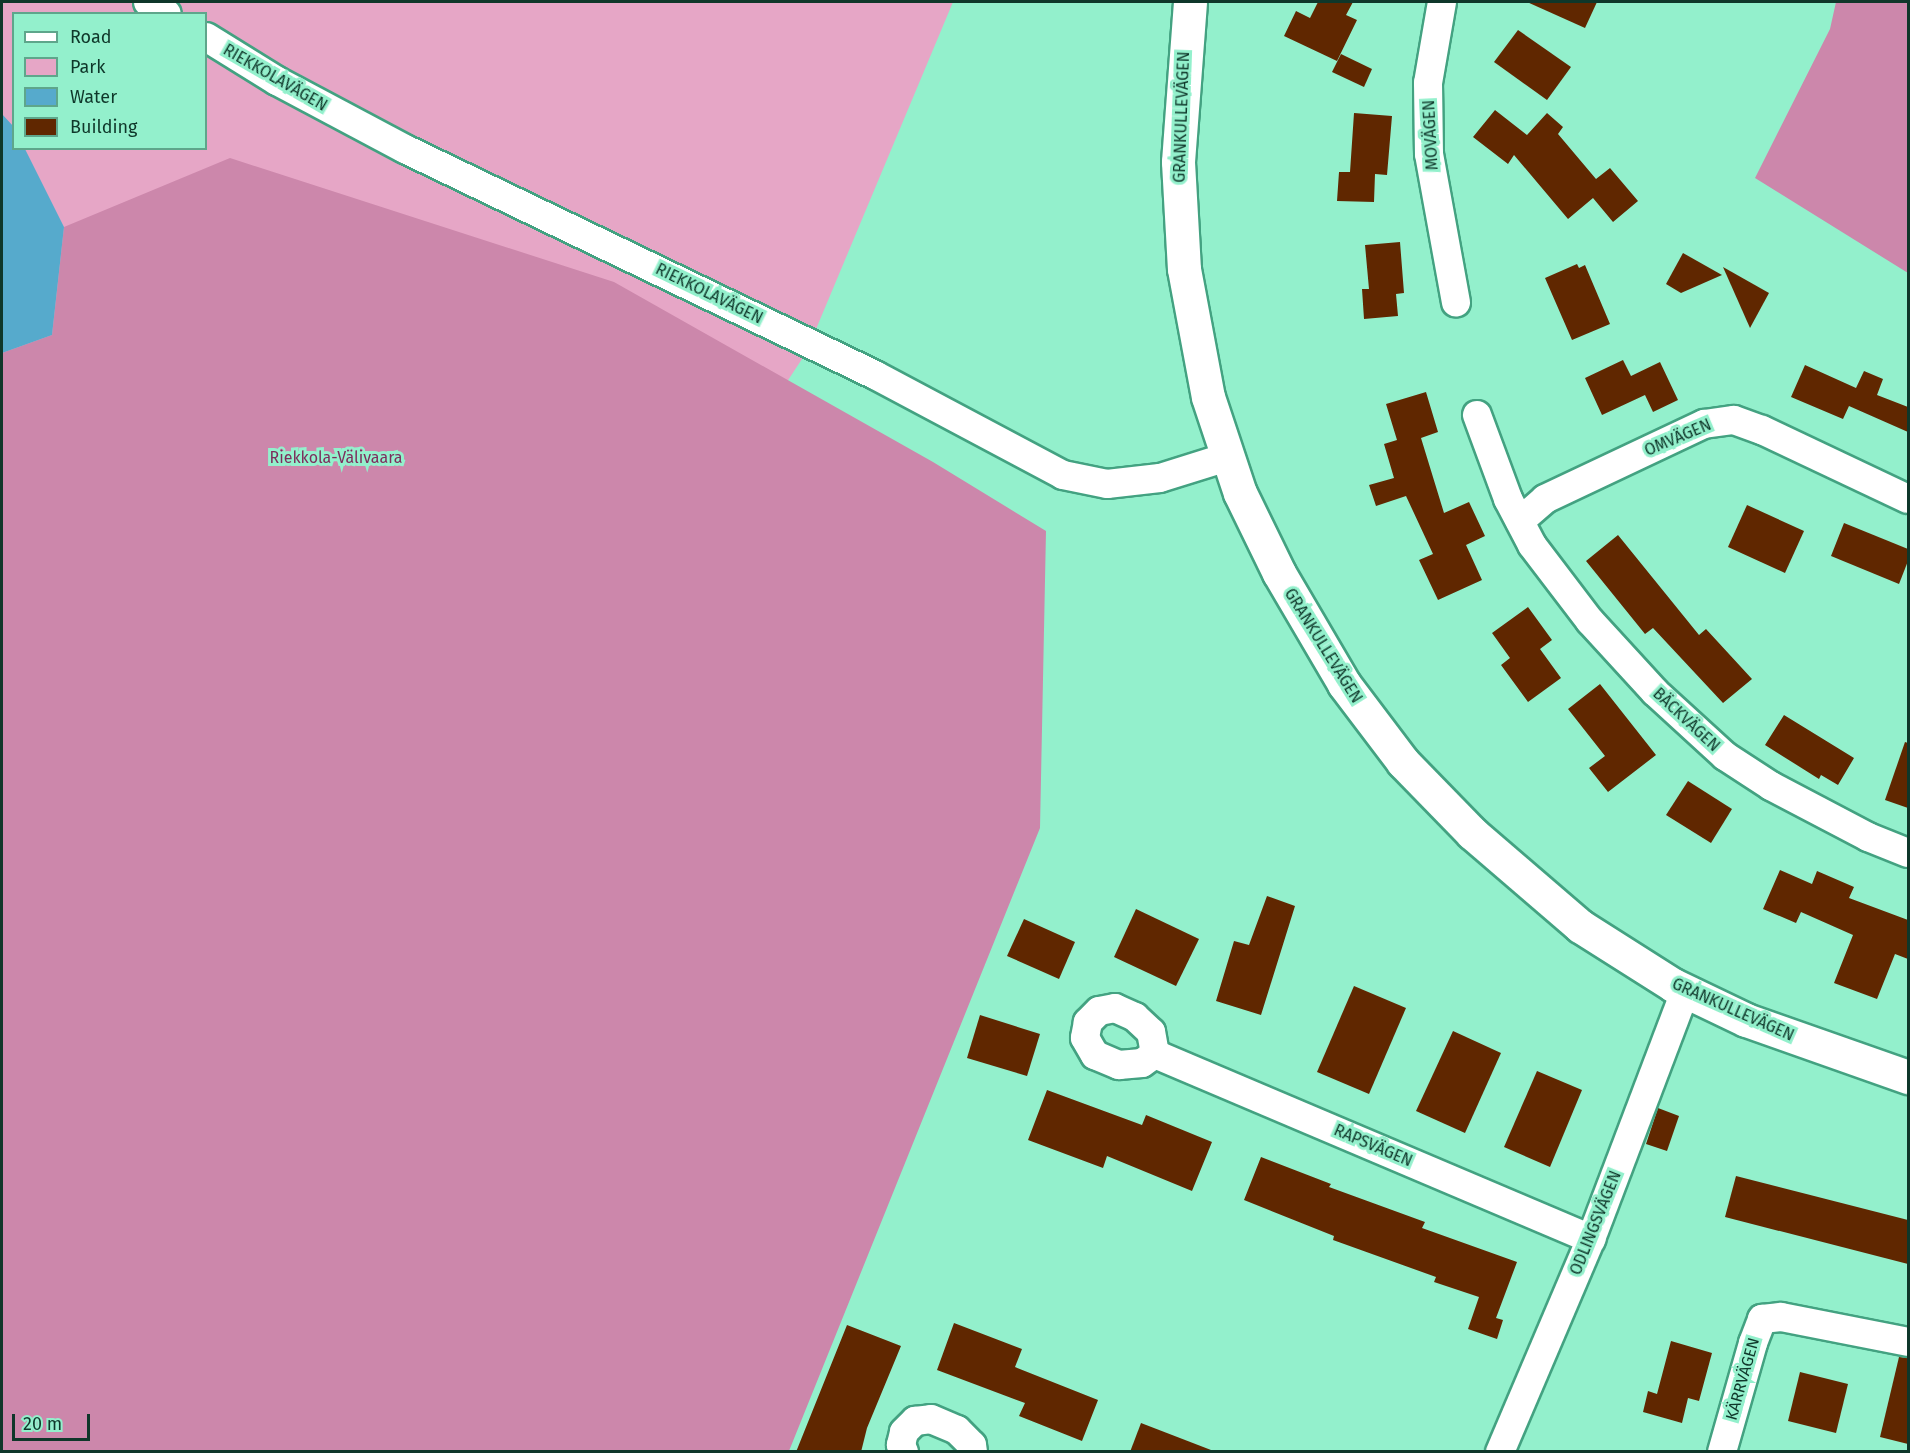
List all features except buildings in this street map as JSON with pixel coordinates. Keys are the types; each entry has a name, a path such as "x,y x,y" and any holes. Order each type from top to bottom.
{"street":[{"path":"148,2 164,12"},
{"name":"GRANKULLEVÄGEN","path":"1190,2 1178,162 1184,269 1210,403 1240,494 1278,573 1344,684 1403,762 1472,833 1580,926 1685,991 1746,1020 1807,1044 1908,1077"},
{"name":"MOVÄGEN","path":"1442,2 1428,83 1429,154 1456,303"},
{"name":"RIEKKOLAVÄGEN","path":"207,38 277,81 405,150 875,375 1063,475 1107,484 1160,478 1227,457"},
{"name":"BÄCKVÄGEN","path":"1477,415 1508,499 1532,545 1590,621 1655,692 1725,756 1771,786 1868,837 1908,853"},
{"name":"OMVÄGEN","path":"1520,521 1545,499 1704,424 1734,420 1762,430 1908,499"},
{"name":"ODLINGSVÄGEN","path":"1500,1452 1591,1239 1685,991"},
{"name":"RAPSVÄGEN","path":"1155,1054 1591,1239"},
{"name":"KÄRRVÄGEN","path":"1722,1452 1762,1319 1781,1317 1908,1342"},
{"path":"904,1452 902,1444 904,1432 915,1421 931,1419 957,1430 972,1445 973,1452"}],"green space":[{"name":"Riekkola-Välivaara","path":"2,2 953,2 806,353 485,838 2,1344"},
{"path":"1836,2 1908,2 1908,273 1755,178 1830,29"},
{"path":"230,158 614,282 933,462 1046,531 1040,828 789,1451 2,1451 2,353 52,335 64,227"}],"water":[{"path":"2,114 12,125 12,150 26,150 64,227 52,335 2,353"}]}
